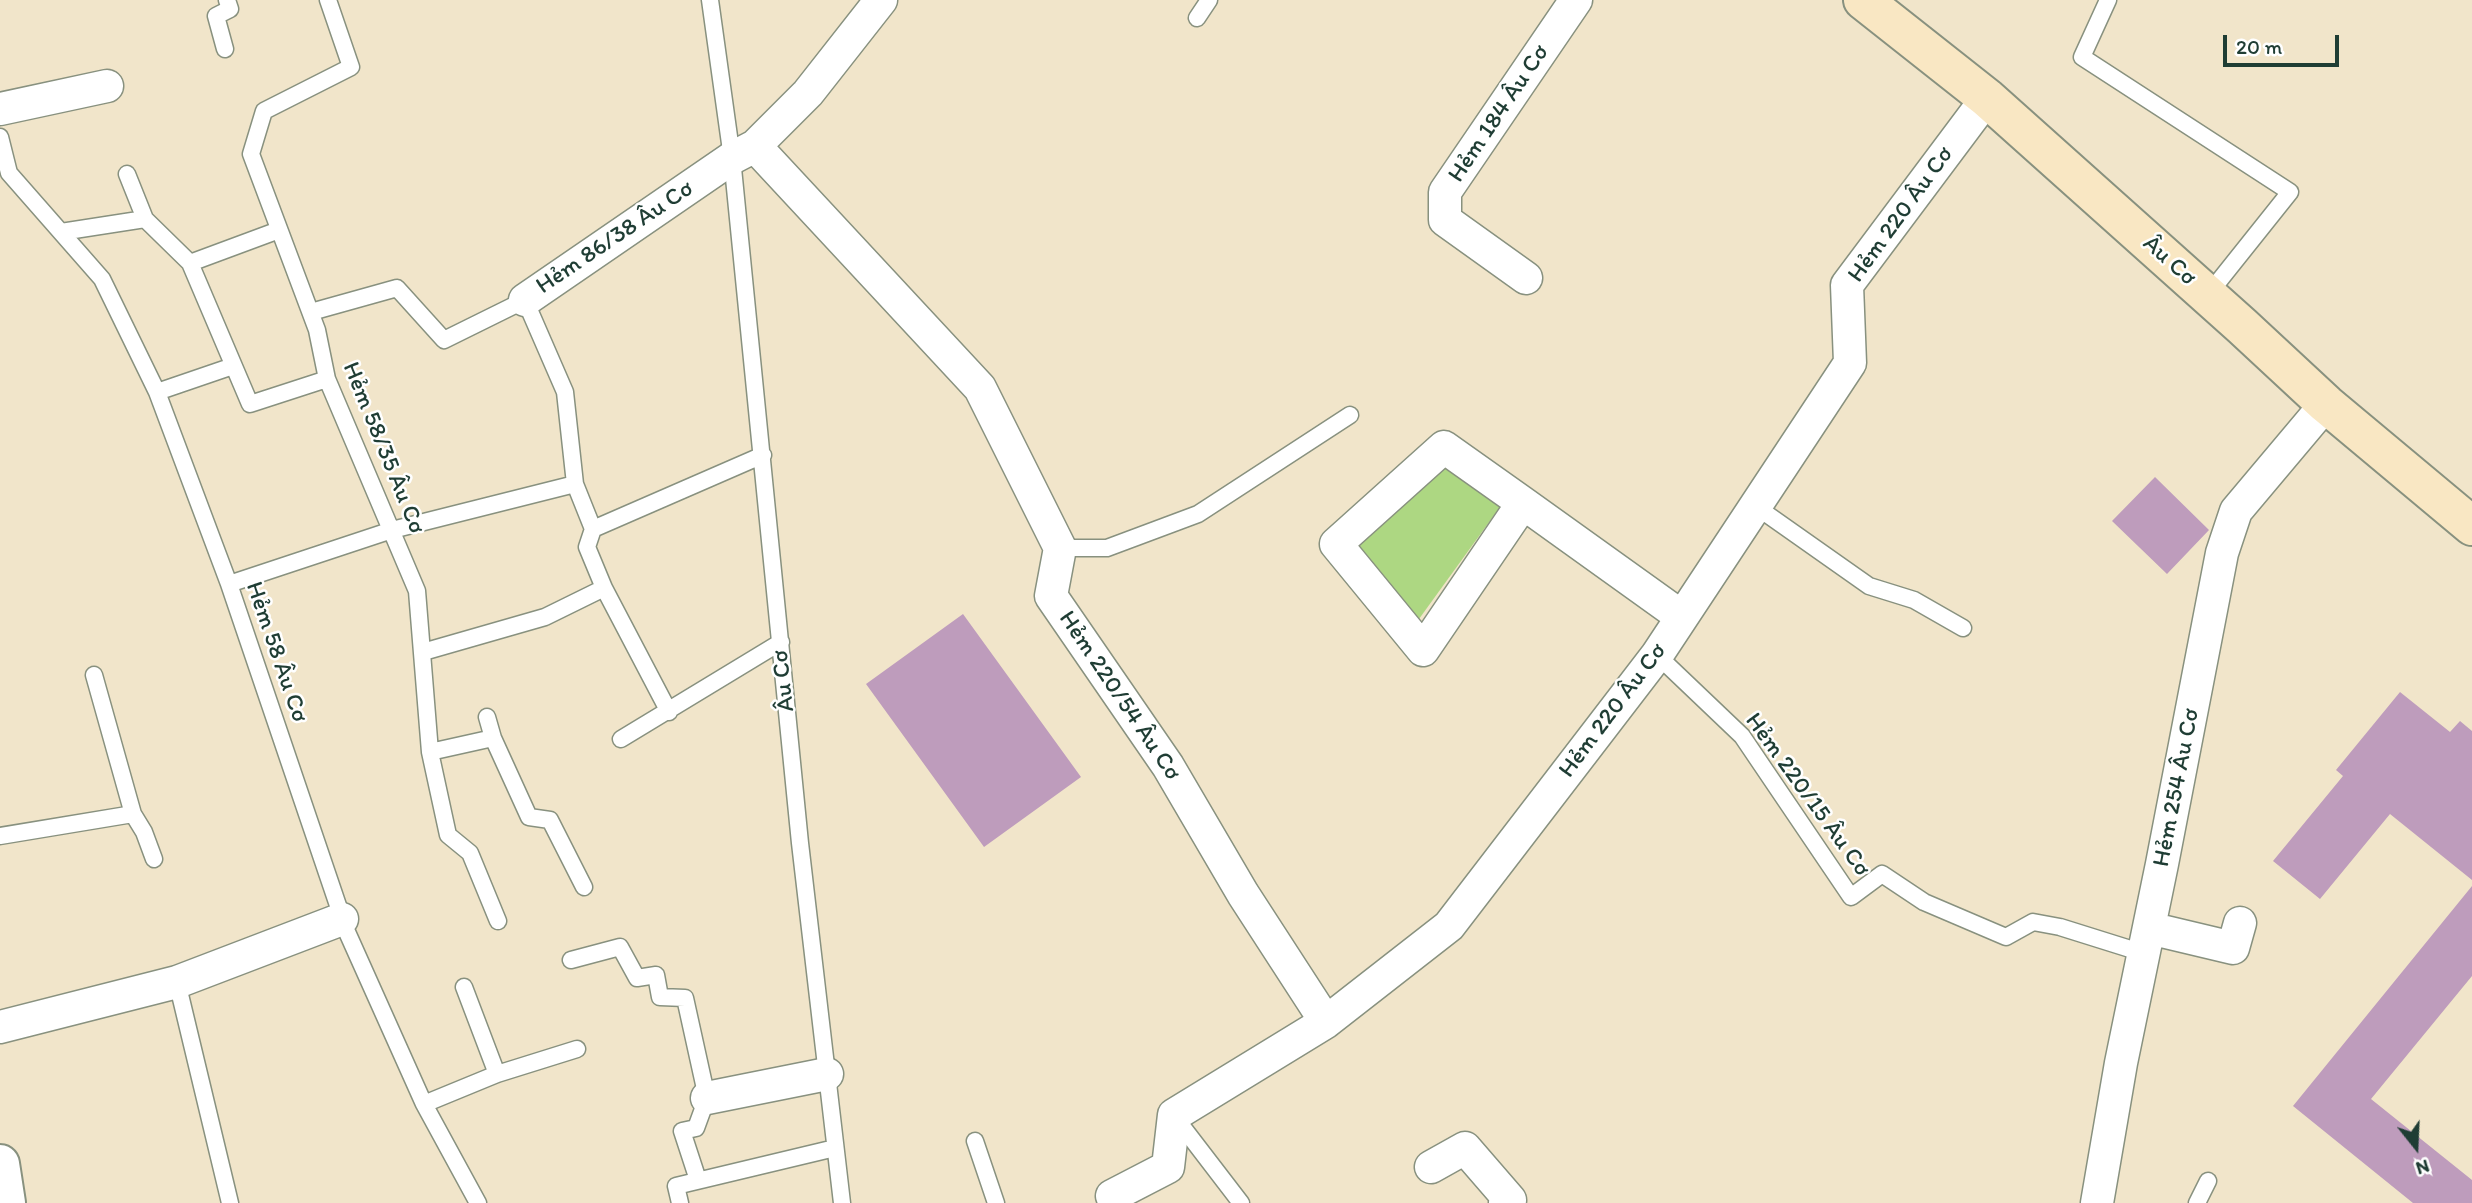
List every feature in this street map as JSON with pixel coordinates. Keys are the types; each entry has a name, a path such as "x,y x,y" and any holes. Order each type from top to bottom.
{"main road":[{"name":"Âu Cơ","path":"1863,0 1987,98 2326,404 2472,526"}],"street":[{"name":"Hẻm 86/38 Âu Cơ","path":"525,300 743,152 808,93 881,0"},
{"name":"Hẻm 184 Âu Cơ","path":"1526,278 1445,220 1445,192 1576,0"},
{"path":"0,109 107,86"},
{"name":"Hẻm 220 Âu Cơ","path":"1174,1115 1326,1022 1449,926 1657,655 1850,363 1847,285 1987,98"},
{"path":"743,152 980,388 1060,548"},
{"name":"Hẻm 254 Âu Cơ","path":"2096,1203 2120,1063 2222,553 2236,511 2326,404"},
{"path":"1522,503 1423,650 1336,544 1444,447 1682,617"},
{"name":"Hẻm 220/54 Âu Cơ","path":"1060,548 1051,596 1168,766 1243,894 1326,1022"},
{"path":"0,1027 177,982 342,919"},
{"path":"2146,941 2233,948 2240,923"},
{"path":"707,1098 827,1074"},
{"path":"1106,1199 1168,1167 1174,1115"},
{"path":"1431,1167 1465,1148 1510,1200 1505,1203"},
{"path":"0,1164 6,1203"}],"lane":[{"path":"225,49 216,16 230,9 227,0"},
{"name":"Hẻm 58/35 Âu Cơ","path":"328,0 351,67 264,111 251,153 311,312 327,379 417,591 430,752 448,835 470,853 498,921"},
{"name":"Âu Cơ","path":"710,0 743,152 763,455 780,642 842,1203"},
{"path":"1197,18 1209,0"},
{"path":"2108,0 2082,57 2290,192 2207,296"},
{"name":"Hẻm 58 Âu Cơ","path":"0,136 9,173 102,279 157,393 229,583 342,919 424,1104 478,1203"},
{"path":"127,174 145,219 190,263 250,404 327,379"},
{"path":"61,232 145,219"},
{"path":"190,263 279,230"},
{"path":"311,312 397,288 444,341 525,300"},
{"name":"Hẻm 86/38 Âu Cơ","path":"525,300 565,392 575,484 593,529"},
{"path":"157,393 233,366"},
{"path":"1060,548 1107,548 1198,513 1350,415"},
{"path":"669,712 604,588 587,547 593,529 763,455"},
{"path":"229,583 392,530 575,484"},
{"path":"1754,505 1869,586 1914,600 1963,628"},
{"path":"423,652 545,617 604,588"},
{"path":"621,739 780,642"},
{"name":"Hẻm 220/15 Âu Cơ","path":"1657,655 1741,736 1851,897 1882,874 1924,902 2006,937 2033,922 2146,941"},
{"path":"94,675 132,814 144,832 154,859"},
{"path":"487,717 493,737 529,817 551,820 584,887"},
{"path":"430,752 493,737"},
{"path":"0,836 132,814"},
{"path":"571,960 620,947 637,978 656,975 660,997 685,998 707,1098 695,1128 682,1131 698,1180"},
{"path":"177,982 230,1203"},
{"path":"464,987 497,1074"},
{"path":"424,1104 497,1074 577,1049"},
{"path":"1174,1115 1241,1203"},
{"path":"975,1141 996,1203"},
{"path":"680,1203 676,1186 835,1148"},
{"path":"2197,1203 2208,1181"}],"green space":[{"path":"1438,463 1500,507 1419,619 1356,542"}],"building":[{"path":"2155,477 2209,530 2167,574 2112,521"},
{"path":"963,614 1081,777 984,847 866,684"},
{"path":"2400,692 2450,732 2460,721 2472,731 2472,880 2390,814 2320,899 2273,861 2343,776 2336,770"},
{"path":"2472,886 2472,976 2371,1099 2472,1180 2472,1203 2413,1203 2293,1106"}]}
